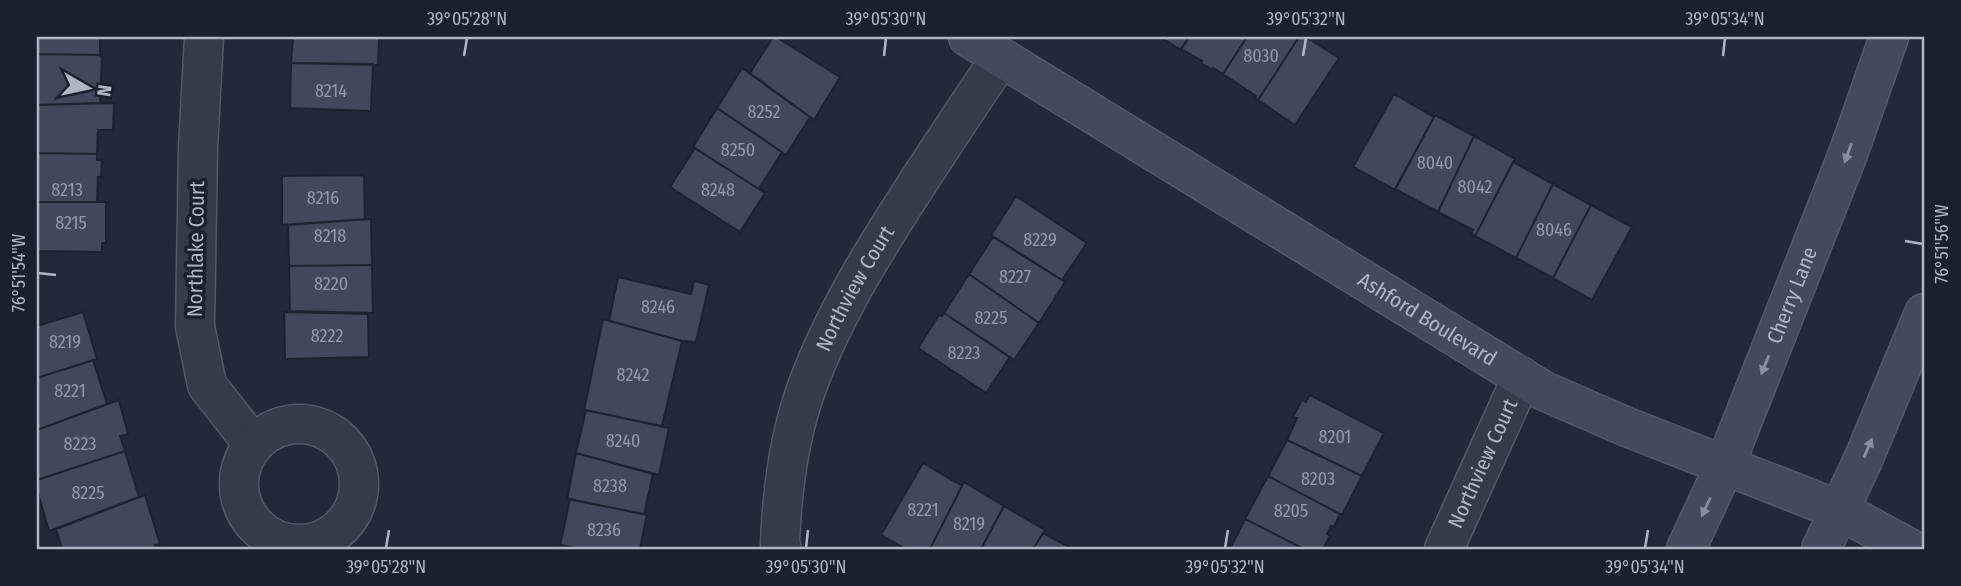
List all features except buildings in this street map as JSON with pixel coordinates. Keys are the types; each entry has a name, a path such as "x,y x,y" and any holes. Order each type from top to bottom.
{"street":[{"name":"Northlake Court","path":"204,37 198,149 195,326 207,385 253,444"},
{"name":"Ashford Boulevard","path":"968,37 1544,390 1627,427 1839,510 1912,549"},
{"name":"Cherry Lane","path":"1686,549 1725,465 1848,154 1889,37"},
{"name":"Northview Court","path":"782,549 781,503 793,439 806,389 833,324 890,225 1001,58"},
{"path":"1821,549 1863,460 1924,313"},
{"name":"Northview Court","path":"1444,549 1522,377"},
{"path":"294,423 318,426 339,437 353,456 359,479 358,491 356,503 330,544 280,542 260,530 244,511 238,488 241,465 253,444 272,429 294,423"}]}
